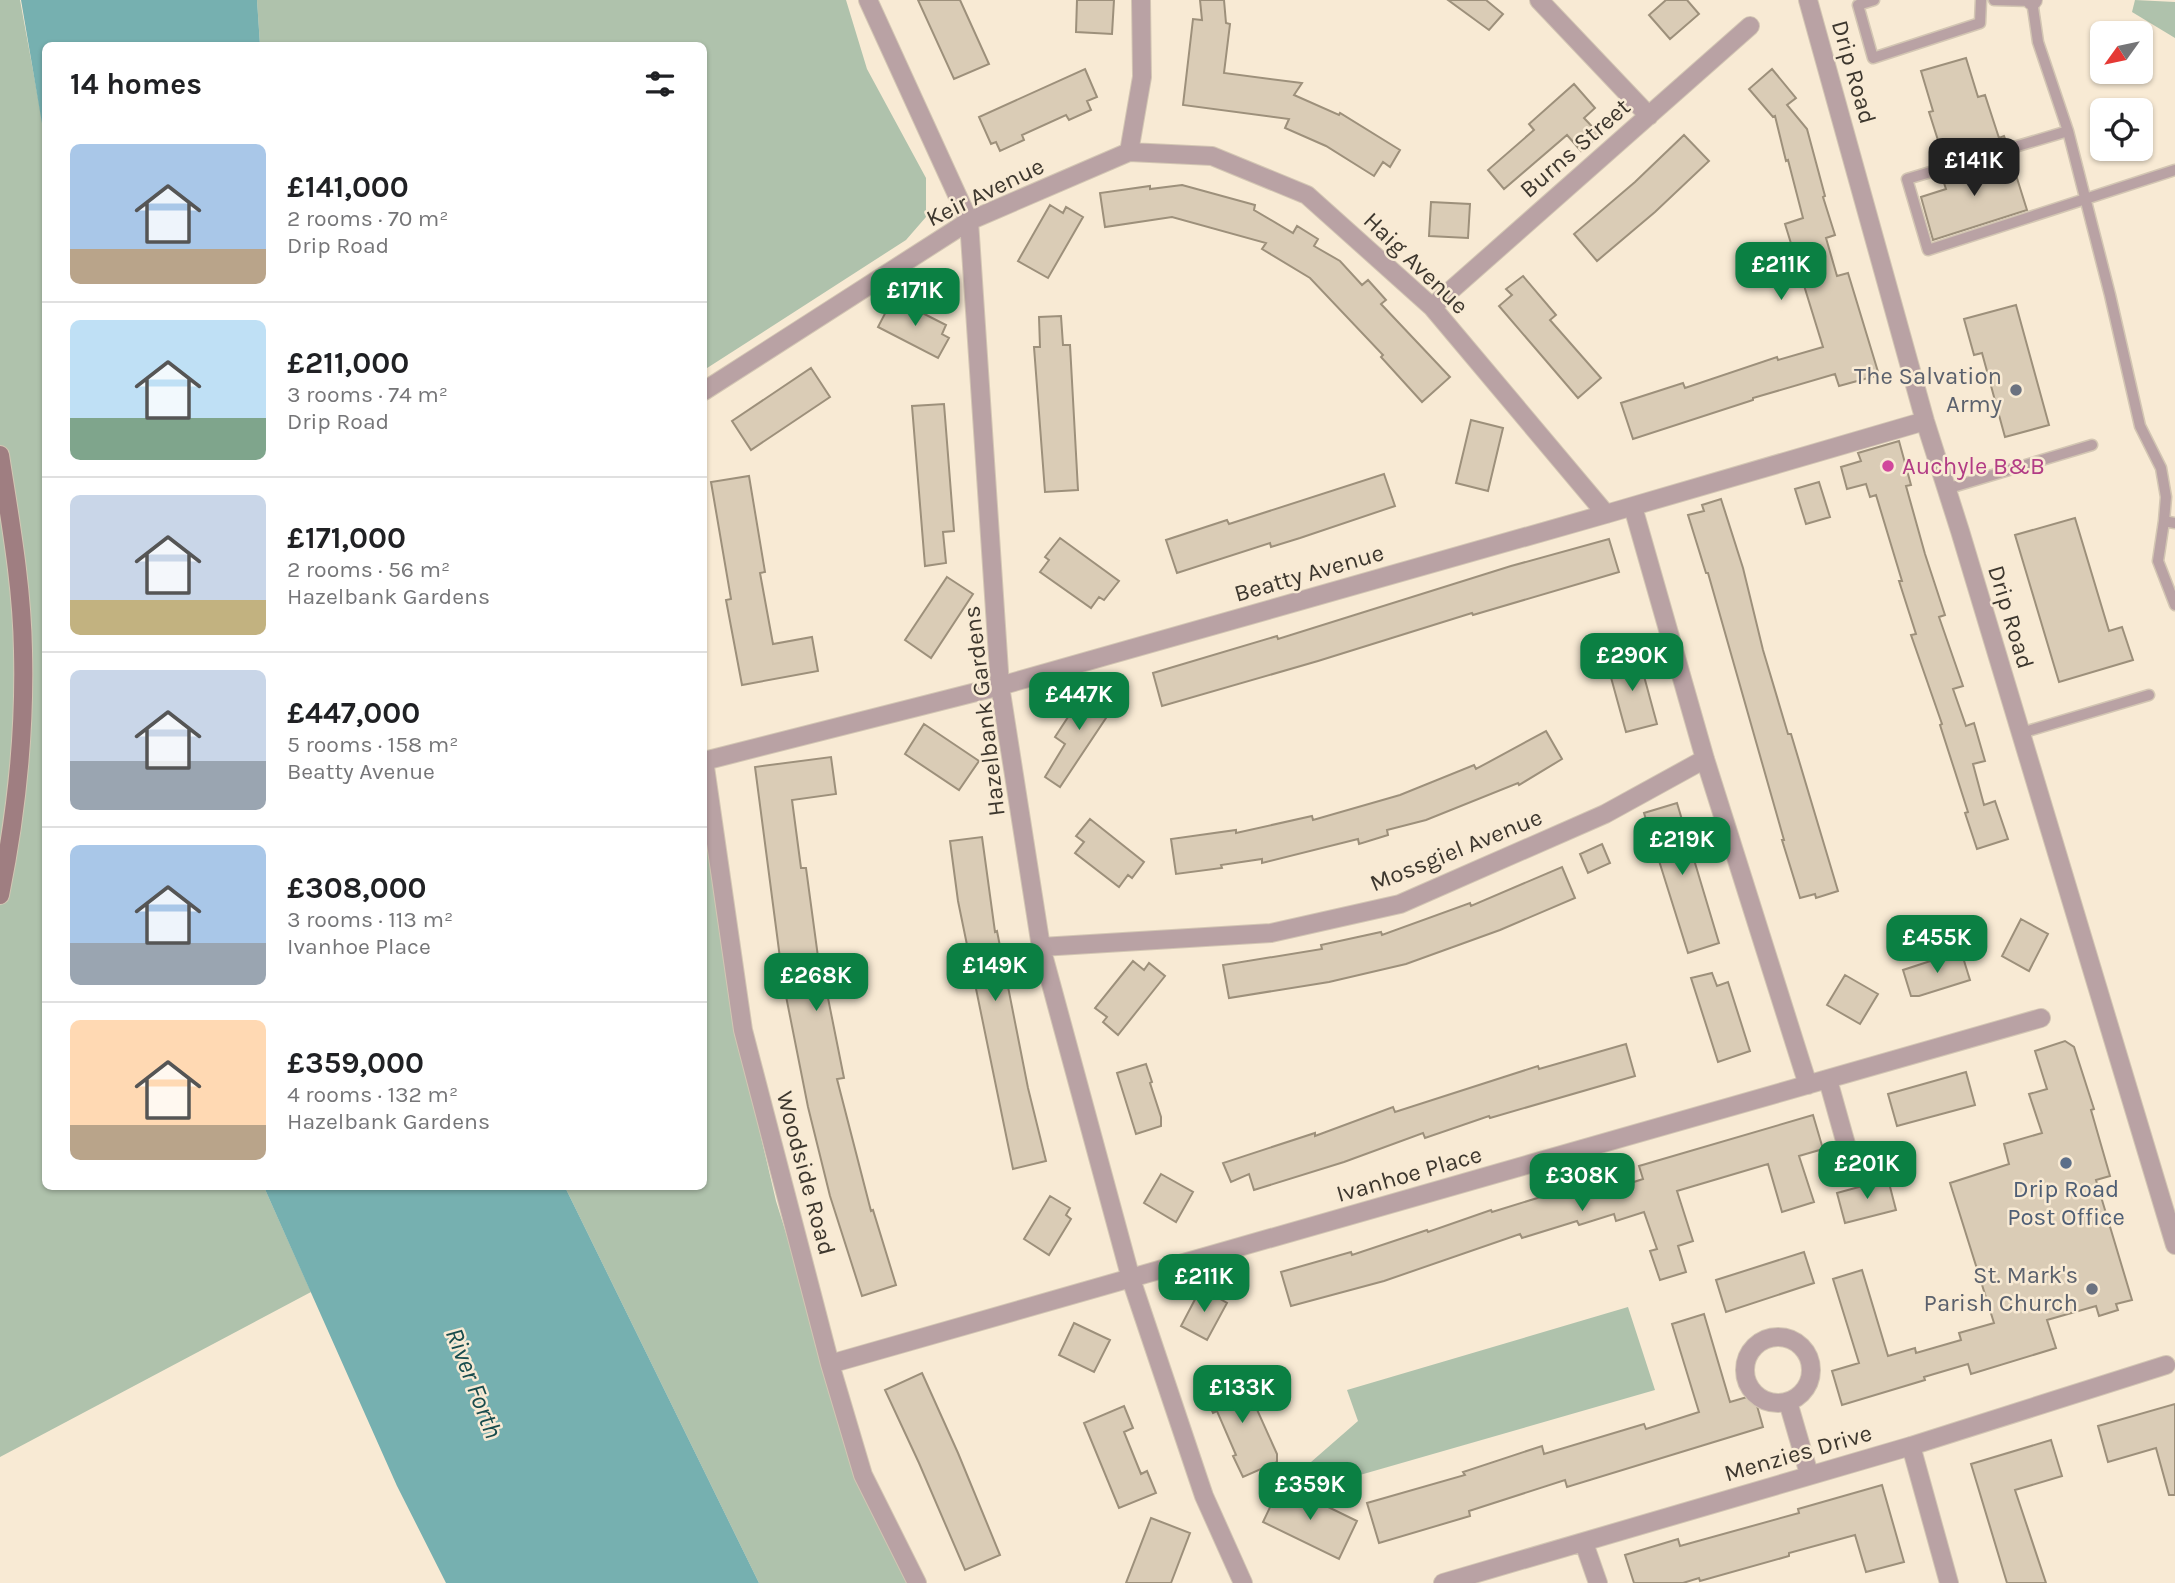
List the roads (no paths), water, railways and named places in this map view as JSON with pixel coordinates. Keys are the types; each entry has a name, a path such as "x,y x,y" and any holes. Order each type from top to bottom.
{"main road":[{"path":"0,455 16,557 23,650 20,760 0,895"}],"street":[{"path":"868,0 969,221"},
{"path":"1129,152 1142,76 1141,0"},
{"path":"1539,0 1649,117"},
{"name":"Drip Road","path":"1808,0 1925,421 2175,1245"},
{"name":"Burns Street","path":"1432,307 1749,26"},
{"name":"Keir Avenue","path":"707,389 969,221 1129,152"},
{"name":"Haig Avenue","path":"1129,152 1212,156 1307,195 1432,307 1606,514"},
{"name":"Hazelbank Gardens","path":"969,221 1000,686 1041,947 1131,1279 1204,1496 1243,1583"},
{"name":"Beatty Avenue","path":"707,760 1000,686 1633,507 1925,421"},
{"path":"1633,507 1705,759 1808,1085"},
{"name":"Mossgiel Avenue","path":"1041,947 1271,933 1400,904 1605,814 1705,759"},
{"name":"Woodside Road","path":"707,782 743,1030 830,1364 863,1475 917,1583"},
{"name":"Ivanhoe Place","path":"830,1364 2041,1018"},
{"path":"1828,1080 1851,1161"},
{"name":"Menzies Drive","path":"1443,1583 1910,1446 2166,1365"},
{"path":"1788,1402 1809,1474"},
{"path":"1910,1446 1949,1583"},
{"path":"1584,1543 1598,1583"}],"lane":[{"path":"1874,0 1857,2 1873,58 1980,23 1981,0"},
{"path":"1994,0 2033,1 2038,42 2068,131 2108,285 2140,426 2161,468 2169,522 2158,561 2175,605"},
{"path":"2068,131 1907,179 1928,250 2175,170"},
{"path":"1946,489 2092,445"},
{"path":"2021,733 2149,695"}],"water":[{"path":"21,0 257,0 260,42 42,42 42,123"},
{"name":"River Forth","path":"265,1190 566,1190 759,1583 446,1583 397,1486"}],"place":[{"name":"The Salvation Army","path":"2016,390"},
{"name":"Auchyle B&B","path":"1888,466"},
{"name":"Drip Road Post Office","path":"2066,1163"},
{"name":"St. Mark's Parish Church","path":"2092,1289"}]}
